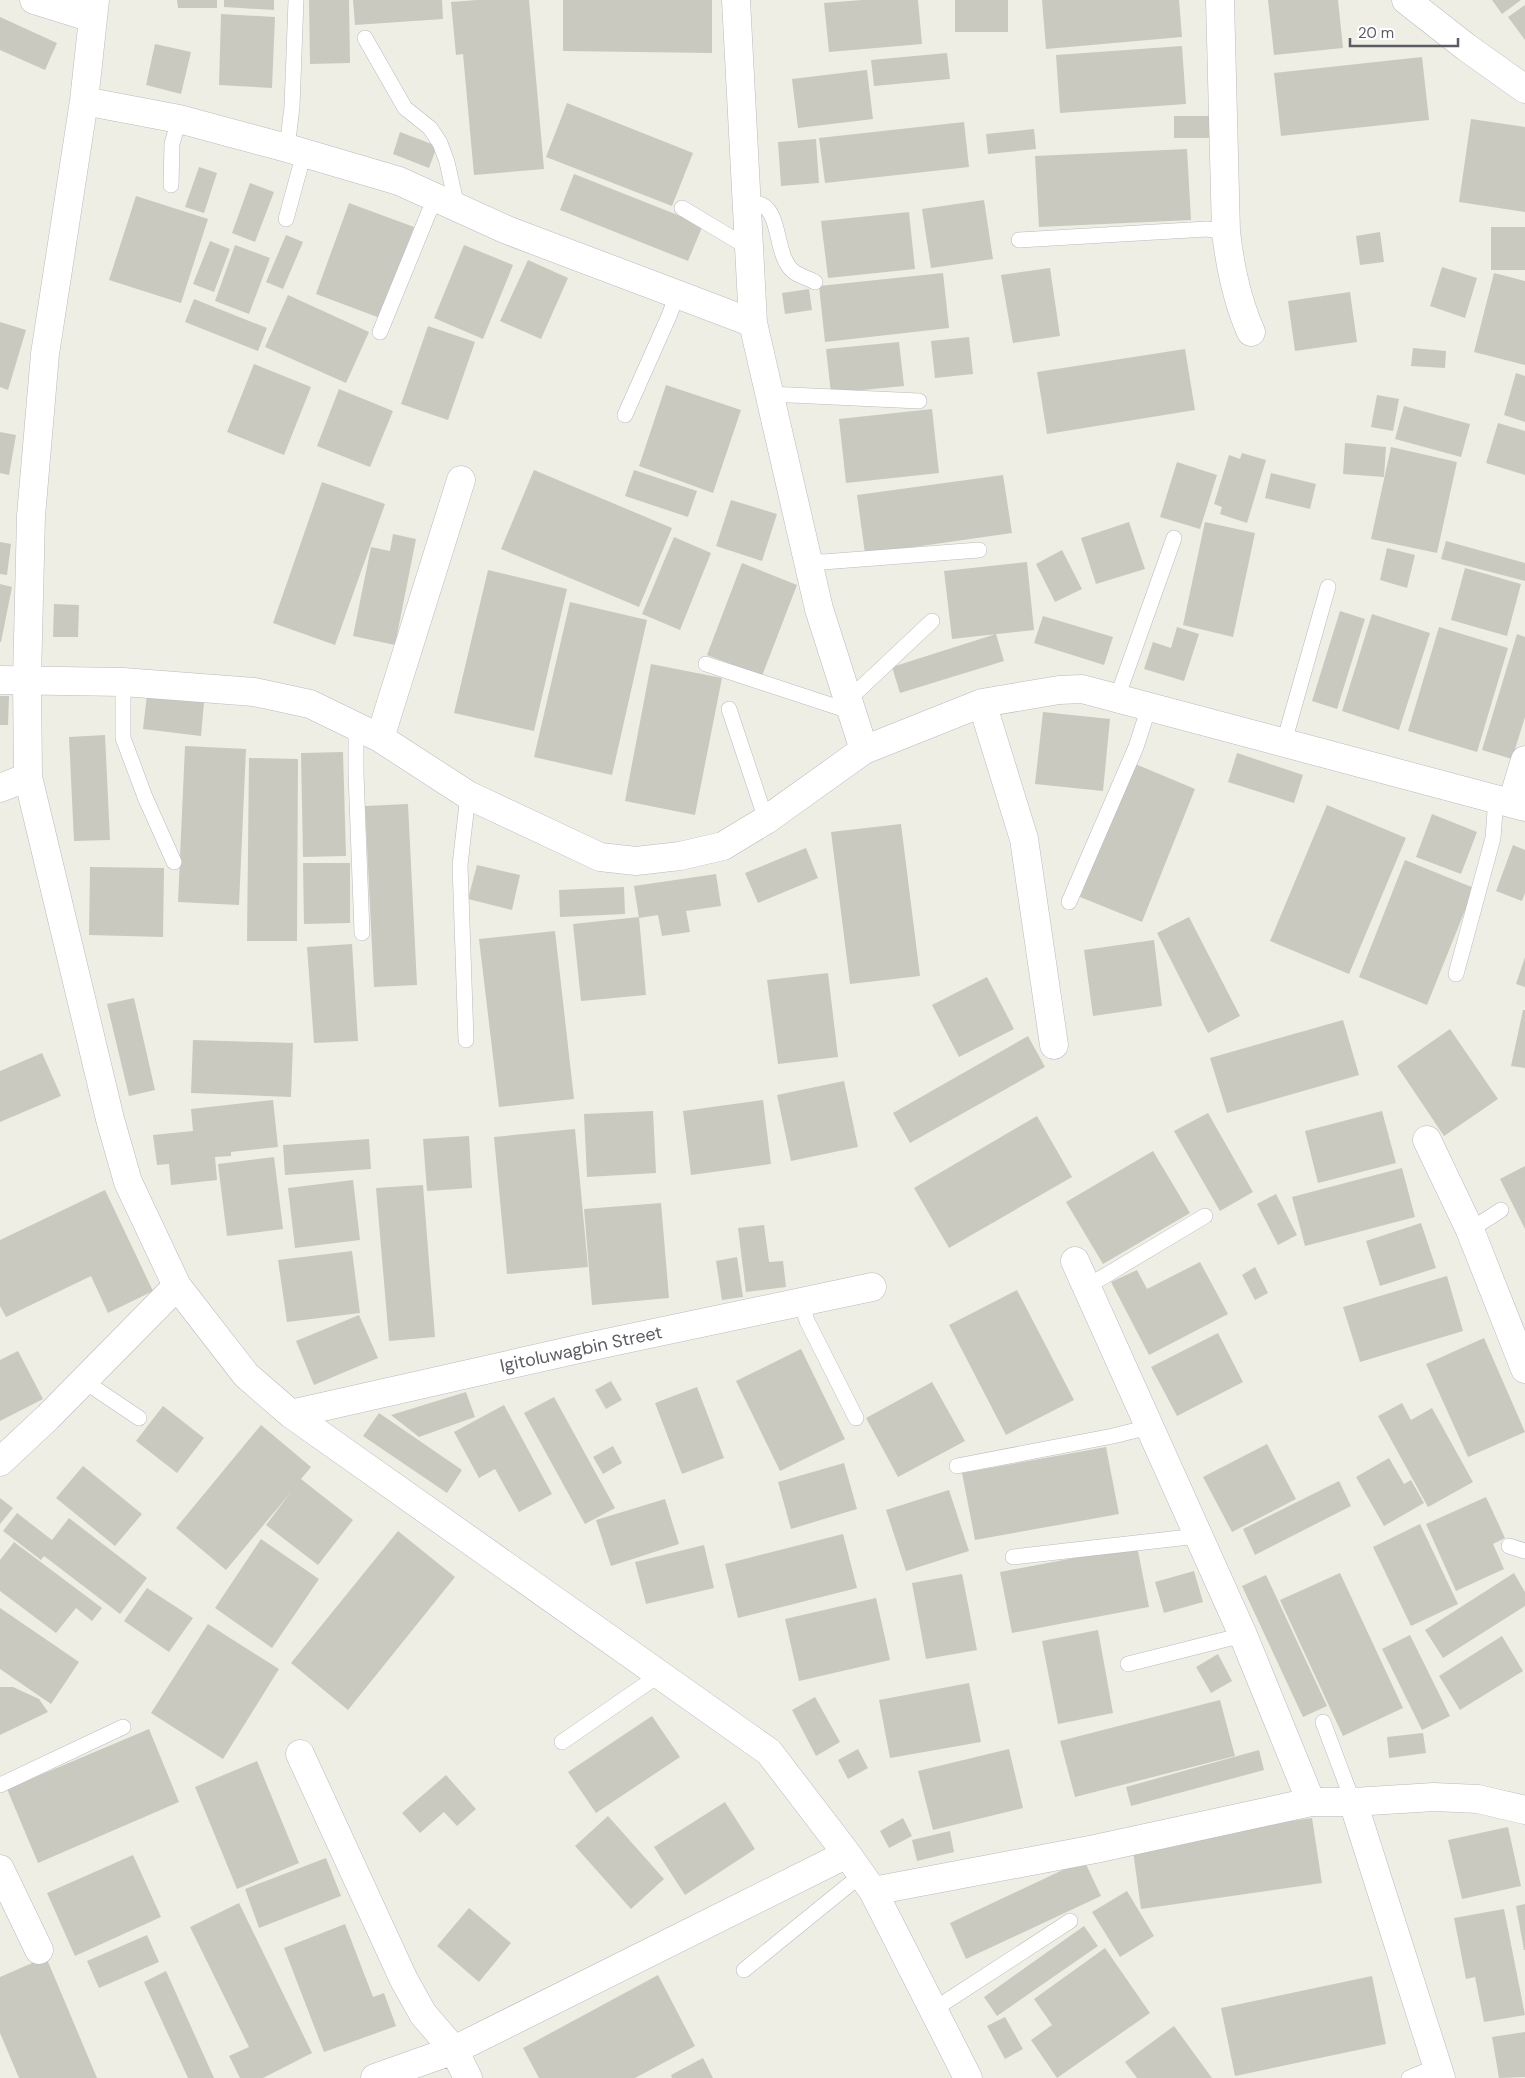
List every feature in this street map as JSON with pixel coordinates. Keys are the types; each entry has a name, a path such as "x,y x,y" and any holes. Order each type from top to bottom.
{"street":[{"path":"34,0 93,9 84,101 45,354 31,516 27,679 28,777 110,1119 128,1182 177,1286 246,1374 291,1414 768,1752 860,1873 968,2078"},
{"path":"736,0 753,323 819,609 864,750"},
{"path":"1220,0 1226,232 1229,260 1243,312 1251,332"},
{"path":"1406,0 1466,47 1525,89"},
{"path":"84,101 179,120 296,150 399,181 507,230 753,323"},
{"path":"368,733 461,480"},
{"path":"0,680 122,682 254,692 310,704 368,733 468,795 600,857 636,861 680,856 723,846 766,820 864,750 982,703 1059,690 1082,689 1511,803 1525,760"},
{"path":"982,703 1024,839 1054,1045"},
{"path":"0,788 28,777"},
{"path":"1427,1140 1470,1230 1525,1369"},
{"path":"1080,1273 1243,1635 1311,1802"},
{"path":"0,1462 84,1381 177,1286"},
{"name":"Igitoluwagbin Street","path":"291,1414 583,1348 872,1288"},
{"path":"300,1754 404,1980 423,2014 454,2050 468,2078"},
{"path":"375,2078 454,2050 860,1873 1095,1849 1311,1802 1353,1802 1434,1797 1478,1799 1525,1810"},
{"path":"1353,1802 1438,2072"},
{"path":"0,1869 39,1950"}],"lane":[{"path":"286,219 296,150 292,108 296,0"},
{"path":"364,38 405,108 430,128 440,142 447,162 447,203 428,212 380,332"},
{"path":"171,185 172,144 179,120"},
{"path":"747,203 760,204 767,209 787,262 793,271 815,282"},
{"path":"682,208 749,248"},
{"path":"1019,240 1207,229 1226,232"},
{"path":"625,416 677,294"},
{"path":"769,394 919,401"},
{"path":"1117,698 1174,538"},
{"path":"808,560 823,562 978,550"},
{"path":"1284,742 1328,587"},
{"path":"706,664 850,706 932,621"},
{"path":"122,682 122,738 145,797 174,862"},
{"path":"1069,902 1136,747 1149,707"},
{"path":"729,709 766,820"},
{"path":"362,933 356,772 368,733"},
{"path":"466,1040 460,865 468,795"},
{"path":"1456,974 1492,838 1511,803"},
{"path":"1470,1230 1500,1210"},
{"path":"1080,1273 1205,1216"},
{"path":"801,1302 808,1321 856,1418"},
{"path":"84,1381 139,1418"},
{"path":"956,1466 1113,1436 1149,1427"},
{"path":"1013,1557 1198,1536"},
{"path":"1509,1546 1525,1551"},
{"path":"1128,1664 1243,1635"},
{"path":"562,1742 660,1675"},
{"path":"1324,1722 1353,1802"},
{"path":"0,1785 123,1727"},
{"path":"744,1970 860,1873"},
{"path":"933,2010 1070,1921"},
{"path":"1409,2078 1438,2072"}],"building":[{"path":"177,0 217,0 217,8 178,8"},
{"path":"224,0 274,0 274,10 224,7"},
{"path":"309,0 349,0 350,63 310,64"},
{"path":"353,0 442,0 443,19 355,25"},
{"path":"529,0 544,169 474,175 463,54 456,55 451,2"},
{"path":"563,0 712,0 712,53 563,51"},
{"path":"862,0 918,0 922,44 829,52 824,3"},
{"path":"955,0 1008,0 1008,32 955,32"},
{"path":"1042,0 1179,0 1182,37 1046,49"},
{"path":"1268,0 1338,0 1343,48 1274,55"},
{"path":"1492,0 1521,0 1502,14"},
{"path":"1525,5 1525,40 1508,17"},
{"path":"221,14 275,17 272,88 219,85"},
{"path":"0,17 57,43 45,70 0,50"},
{"path":"155,44 191,52 181,94 146,85"},
{"path":"1182,46 1186,104 1060,113 1056,55"},
{"path":"947,53 950,79 874,86 871,60"},
{"path":"1422,57 1429,120 1281,136 1274,73"},
{"path":"867,70 873,119 798,128 792,79"},
{"path":"567,103 693,153 672,206 546,157"},
{"path":"1174,116 1210,116 1210,138 1174,138"},
{"path":"1471,119 1525,127 1525,212 1459,202"},
{"path":"964,122 969,167 825,183 819,138"},
{"path":"1034,129 1036,149 988,154 986,134"},
{"path":"400,132 437,146 429,168 393,154"},
{"path":"816,139 819,183 781,186 778,142"},
{"path":"1187,149 1191,220 1039,227 1035,156"},
{"path":"199,167 217,173 204,213 185,207"},
{"path":"574,174 703,225 688,261 560,210"},
{"path":"250,183 274,192 255,242 232,233"},
{"path":"136,196 208,219 181,303 109,280"},
{"path":"984,200 993,259 931,268 922,209"},
{"path":"349,203 414,227 380,318 316,294"},
{"path":"909,212 915,269 828,278 821,221"},
{"path":"1491,227 1525,227 1525,270 1491,270"},
{"path":"1380,232 1384,262 1360,265 1356,236"},
{"path":"286,235 303,242 283,289 266,282"},
{"path":"210,241 230,249 214,292 193,284"},
{"path":"235,245 270,258 249,314 215,301"},
{"path":"464,245 513,265 483,339 434,318"},
{"path":"528,260 568,278 541,339 500,321"},
{"path":"1442,267 1477,278 1465,318 1430,306"},
{"path":"1050,268 1060,336 1013,343 1001,275"},
{"path":"943,273 949,328 825,342 819,286"},
{"path":"1494,273 1525,281 1525,365 1474,352"},
{"path":"809,289 812,310 785,314 782,293"},
{"path":"1350,292 1357,342 1295,351 1288,301"},
{"path":"288,295 369,332 346,383 265,347"},
{"path":"194,299 267,328 258,351 185,322"},
{"path":"0,322 26,330 8,390 0,387"},
{"path":"428,326 475,342 448,420 401,404"},
{"path":"969,337 973,374 935,378 931,341"},
{"path":"899,342 904,386 831,393 826,349"},
{"path":"1413,348 1446,351 1445,368 1411,366"},
{"path":"1185,349 1195,410 1047,434 1037,372"},
{"path":"254,364 311,387 284,455 227,432"},
{"path":"1516,373 1525,376 1525,422 1504,415"},
{"path":"666,385 741,410 713,493 639,466"},
{"path":"339,389 393,411 370,467 317,446"},
{"path":"1377,395 1399,399 1393,431 1371,427"},
{"path":"1404,406 1470,424 1461,457 1395,439"},
{"path":"932,409 939,473 846,483 839,419"},
{"path":"1498,423 1525,431 1525,475 1486,463"},
{"path":"0,432 16,435 9,475 0,473"},
{"path":"1345,443 1386,447 1384,477 1343,474"},
{"path":"1391,447 1457,462 1437,553 1371,539"},
{"path":"1242,453 1266,460 1247,523 1220,514 1222,507 1214,504 1229,455 1240,459"},
{"path":"1177,462 1217,475 1200,529 1160,517"},
{"path":"534,470 672,528 639,607 501,549"},
{"path":"634,470 697,491 688,517 625,496"},
{"path":"1271,473 1316,484 1310,509 1265,498"},
{"path":"1003,475 1012,533 865,554 857,495"},
{"path":"322,482 385,504 335,645 273,623"},
{"path":"731,500 777,514 762,561 716,546"},
{"path":"1129,522 1145,569 1096,584 1081,538"},
{"path":"1205,522 1255,533 1233,637 1183,625"},
{"path":"393,534 416,539 395,645 353,636 371,547 390,551"},
{"path":"674,537 711,553 680,630 642,614"},
{"path":"1446,541 1525,563 1525,581 1441,559"},
{"path":"0,542 11,544 7,575 0,574"},
{"path":"1387,548 1415,555 1407,588 1380,580"},
{"path":"1062,550 1082,589 1055,602 1036,564"},
{"path":"1027,562 1034,630 952,639 944,571"},
{"path":"742,563 797,585 762,676 707,655"},
{"path":"1465,568 1521,584 1507,636 1451,620"},
{"path":"488,570 567,589 534,731 454,713"},
{"path":"0,584 12,587 1,642 0,642"},
{"path":"570,602 647,620 612,775 534,757"},
{"path":"54,604 79,605 78,637 53,637"},
{"path":"1340,611 1365,619 1337,709 1312,701"},
{"path":"1372,614 1430,633 1399,730 1342,711"},
{"path":"1043,616 1113,637 1104,665 1034,643"},
{"path":"1177,627 1199,634 1184,681 1144,669 1153,642 1171,648"},
{"path":"1439,627 1508,648 1477,752 1408,731"},
{"path":"996,634 1004,661 900,693 892,667"},
{"path":"1517,634 1525,637 1525,717 1512,759 1482,750"},
{"path":"651,664 722,678 695,815 625,801"},
{"path":"147,695 204,702 201,736 143,729"},
{"path":"0,696 9,696 8,725 0,725"},
{"path":"1043,712 1110,719 1103,791 1035,784"},
{"path":"105,735 110,840 74,841 69,737"},
{"path":"185,746 246,749 239,905 178,902"},
{"path":"343,752 346,856 303,857 301,753"},
{"path":"1237,753 1303,775 1294,803 1228,782"},
{"path":"249,758 298,759 297,941 247,941"},
{"path":"1133,763 1195,789 1142,922 1080,897"},
{"path":"408,804 417,985 374,987 365,806"},
{"path":"1327,805 1406,838 1349,974 1270,941"},
{"path":"1432,814 1477,832 1461,874 1416,857"},
{"path":"901,824 920,976 850,984 831,832"},
{"path":"1513,845 1525,850 1525,893 1522,901 1496,891"},
{"path":"806,848 818,878 758,903 745,873"},
{"path":"1405,860 1474,888 1427,1005 1359,977"},
{"path":"303,863 350,863 350,923 304,924"},
{"path":"477,865 520,875 512,910 468,899"},
{"path":"90,867 164,868 163,937 89,935"},
{"path":"716,874 721,906 686,911 690,932 662,936 658,915 639,918 634,886"},
{"path":"624,887 625,914 560,917 559,890"},
{"path":"639,917 646,995 581,1001 573,924"},
{"path":"1189,917 1240,1016 1208,1033 1157,933"},
{"path":"555,931 574,1099 499,1107 479,939"},
{"path":"1154,940 1162,1006 1093,1016 1084,950"},
{"path":"352,944 358,1041 314,1043 307,947"},
{"path":"1525,957 1525,987 1516,984"},
{"path":"828,973 838,1057 778,1064 767,980"},
{"path":"987,977 1014,1029 959,1057 932,1005"},
{"path":"134,998 155,1090 129,1096 107,1004"},
{"path":"1523,1010 1525,1010 1525,1068 1511,1066"},
{"path":"1343,1020 1359,1075 1227,1113 1210,1058"},
{"path":"1450,1029 1498,1099 1444,1136 1397,1066"},
{"path":"1028,1036 1045,1067 910,1143 893,1113"},
{"path":"193,1040 293,1043 291,1097 191,1093"},
{"path":"42,1053 61,1096 0,1122 0,1071"},
{"path":"844,1081 858,1147 791,1161 777,1095"},
{"path":"273,1100 278,1147 231,1152 231,1156 215,1157 217,1180 171,1185 169,1164 157,1165 153,1135 193,1131 191,1109"},
{"path":"763,1100 771,1164 691,1175 683,1111"},
{"path":"653,1111 656,1173 587,1177 584,1114"},
{"path":"1382,1111 1396,1163 1318,1183 1305,1131"},
{"path":"1208,1113 1253,1192 1220,1211 1174,1131"},
{"path":"1037,1116 1072,1177 949,1248 914,1188"},
{"path":"575,1129 588,1267 507,1274 494,1137"},
{"path":"469,1136 472,1188 427,1191 423,1139"},
{"path":"369,1139 371,1169 285,1175 283,1145"},
{"path":"1153,1151 1190,1213 1103,1264 1066,1202"},
{"path":"274,1157 283,1229 227,1236 218,1164"},
{"path":"1525,1166 1525,1229 1500,1179"},
{"path":"1402,1168 1415,1217 1305,1246 1292,1197"},
{"path":"353,1180 360,1240 295,1248 288,1188"},
{"path":"423,1185 435,1337 389,1341 376,1188"},
{"path":"105,1190 153,1291 108,1313 91,1276 6,1317 0,1306 0,1240"},
{"path":"1276,1194 1297,1235 1278,1245 1257,1204"},
{"path":"661,1203 669,1298 592,1305 584,1209"},
{"path":"1421,1223 1436,1268 1380,1286 1366,1241"},
{"path":"764,1225 769,1262 783,1261 786,1287 746,1292 738,1228"},
{"path":"352,1251 360,1313 287,1322 278,1260"},
{"path":"737,1257 743,1297 722,1300 716,1261"},
{"path":"1200,1262 1228,1314 1149,1355 1111,1282 1137,1270 1147,1289"},
{"path":"1255,1267 1268,1293 1255,1300 1242,1275"},
{"path":"1447,1276 1463,1331 1360,1362 1343,1307"},
{"path":"1017,1290 1074,1400 1006,1435 949,1325"},
{"path":"359,1315 378,1358 314,1385 296,1341"},
{"path":"1218,1333 1243,1382 1177,1416 1151,1367"},
{"path":"1484,1338 1525,1432 1468,1457 1426,1364"},
{"path":"801,1349 845,1439 780,1471 736,1381"},
{"path":"18,1351 43,1399 0,1421 0,1360"},
{"path":"611,1381 622,1400 606,1409 595,1390"},
{"path":"932,1382 965,1441 898,1477 866,1418"},
{"path":"697,1387 724,1458 682,1474 655,1403"},
{"path":"466,1392 475,1417 419,1437 391,1415"},
{"path":"554,1397 615,1508 585,1524 524,1413"},
{"path":"1402,1403 1411,1420 1432,1408 1473,1482 1428,1507 1378,1416"},
{"path":"504,1405 552,1494 519,1512 495,1469 479,1478 454,1432"},
{"path":"163,1406 204,1438 177,1473 136,1441"},
{"path":"379,1413 462,1470 447,1493 363,1436"},
{"path":"261,1425 311,1467 301,1479 353,1520 318,1565 266,1525 291,1492 226,1570 176,1528"},
{"path":"1267,1444 1296,1499 1232,1532 1203,1477"},
{"path":"613,1446 622,1463 603,1474 593,1457"},
{"path":"1106,1447 1119,1514 975,1540 962,1473"},
{"path":"1389,1458 1404,1484 1411,1480 1424,1503 1384,1526 1356,1477"},
{"path":"844,1463 857,1509 791,1529 778,1482"},
{"path":"83,1466 142,1514 115,1546 56,1498"},
{"path":"1339,1481 1351,1506 1255,1555 1243,1529"},
{"path":"949,1490 969,1551 906,1571 886,1510"},
{"path":"1486,1497 1505,1538 1493,1544 1504,1569 1456,1591 1426,1524"},
{"path":"0,1498 13,1508 0,1524"},
{"path":"665,1499 679,1544 611,1566 596,1520"},
{"path":"17,1513 52,1540 69,1518 147,1578 120,1614 44,1556 41,1560 3,1531"},
{"path":"1420,1524 1458,1604 1411,1626 1373,1547"},
{"path":"398,1531 455,1577 348,1710 291,1663"},
{"path":"843,1534 857,1588 738,1618 725,1564"},
{"path":"261,1539 319,1579 272,1648 215,1608"},
{"path":"14,1542 102,1608 92,1621 76,1608 56,1633 0,1591 0,1560"},
{"path":"704,1545 714,1588 646,1604 635,1562"},
{"path":"1137,1546 1149,1607 1012,1633 1000,1572"},
{"path":"1194,1571 1203,1602 1164,1613 1155,1582"},
{"path":"1340,1573 1403,1708 1343,1736 1280,1600"},
{"path":"1514,1573 1525,1592 1525,1606 1443,1658 1425,1630"},
{"path":"962,1574 977,1650 926,1659 912,1583"},
{"path":"1266,1575 1327,1706 1303,1717 1242,1586"},
{"path":"147,1588 193,1618 169,1652 124,1621"},
{"path":"876,1598 890,1660 799,1681 785,1619"},
{"path":"0,1608 79,1662 51,1704 0,1669"},
{"path":"208,1624 279,1669 223,1759 151,1713"},
{"path":"1098,1630 1113,1713 1058,1724 1042,1641"},
{"path":"1410,1635 1450,1716 1422,1730 1382,1649"},
{"path":"1502,1636 1523,1671 1460,1710 1439,1676"},
{"path":"1218,1654 1232,1681 1211,1693 1196,1667"},
{"path":"969,1683 981,1742 890,1758 879,1700"},
{"path":"0,1687 13,1687 39,1699 48,1712 0,1735"},
{"path":"815,1697 840,1742 816,1756 792,1710"},
{"path":"1220,1700 1235,1756 1075,1797 1060,1741"},
{"path":"652,1716 680,1757 596,1813 568,1772"},
{"path":"149,1729 179,1802 38,1863 7,1789"},
{"path":"1423,1733 1426,1753 1389,1758 1387,1737"},
{"path":"858,1749 868,1768 848,1779 838,1760"},
{"path":"1009,1749 1023,1808 933,1830 918,1771"},
{"path":"1259,1750 1264,1770 1131,1806 1126,1787"},
{"path":"257,1761 299,1863 237,1889 195,1787"},
{"path":"446,1775 476,1809 457,1826 444,1812 420,1833 402,1813"},
{"path":"725,1802 755,1849 685,1895 654,1847"},
{"path":"608,1816 664,1879 631,1909 575,1846"},
{"path":"903,1818 912,1836 889,1848 880,1831"},
{"path":"1312,1818 1322,1883 1141,1909 1132,1844"},
{"path":"1508,1827 1521,1886 1462,1899 1448,1840"},
{"path":"950,1831 954,1852 917,1861 912,1840"},
{"path":"133,1855 161,1917 75,1956 47,1893"},
{"path":"326,1858 341,1896 259,1928 245,1889"},
{"path":"1084,1860 1101,1896 966,1959 950,1923"},
{"path":"1127,1891 1154,1936 1120,1957 1092,1912"},
{"path":"239,1903 312,2053 263,2078 240,2078 229,2056 249,2047 190,1927"},
{"path":"1525,1904 1525,1950 1524,1950 1516,1906"},
{"path":"469,1908 511,1943 479,1982 437,1946"},
{"path":"1504,1909 1525,2015 1484,2022 1475,1977 1466,1979 1454,1918"},
{"path":"345,1924 373,1997 384,1993 396,2026 324,2052 284,1948"},
{"path":"1084,1926 1098,1946 997,2016 984,1997"},
{"path":"147,1935 159,1962 99,1988 87,1961"},
{"path":"1105,1948 1150,2013 1057,2078 1031,2040 1052,2025 1034,1999"},
{"path":"46,1957 97,2078 19,2078 0,2033 0,1977"},
{"path":"166,1971 214,2078 188,2078 144,1982"},
{"path":"658,1975 695,2046 635,2078 539,2078 523,2048"},
{"path":"1372,1976 1386,2044 1235,2076 1221,2008"},
{"path":"1005,2017 1023,2049 1005,2059 987,2026"},
{"path":"1174,2026 1212,2078 1137,2078 1125,2062"},
{"path":"1525,2032 1525,2077 1499,2078 1492,2037"},
{"path":"703,2058 713,2078 672,2078 671,2075"}]}
